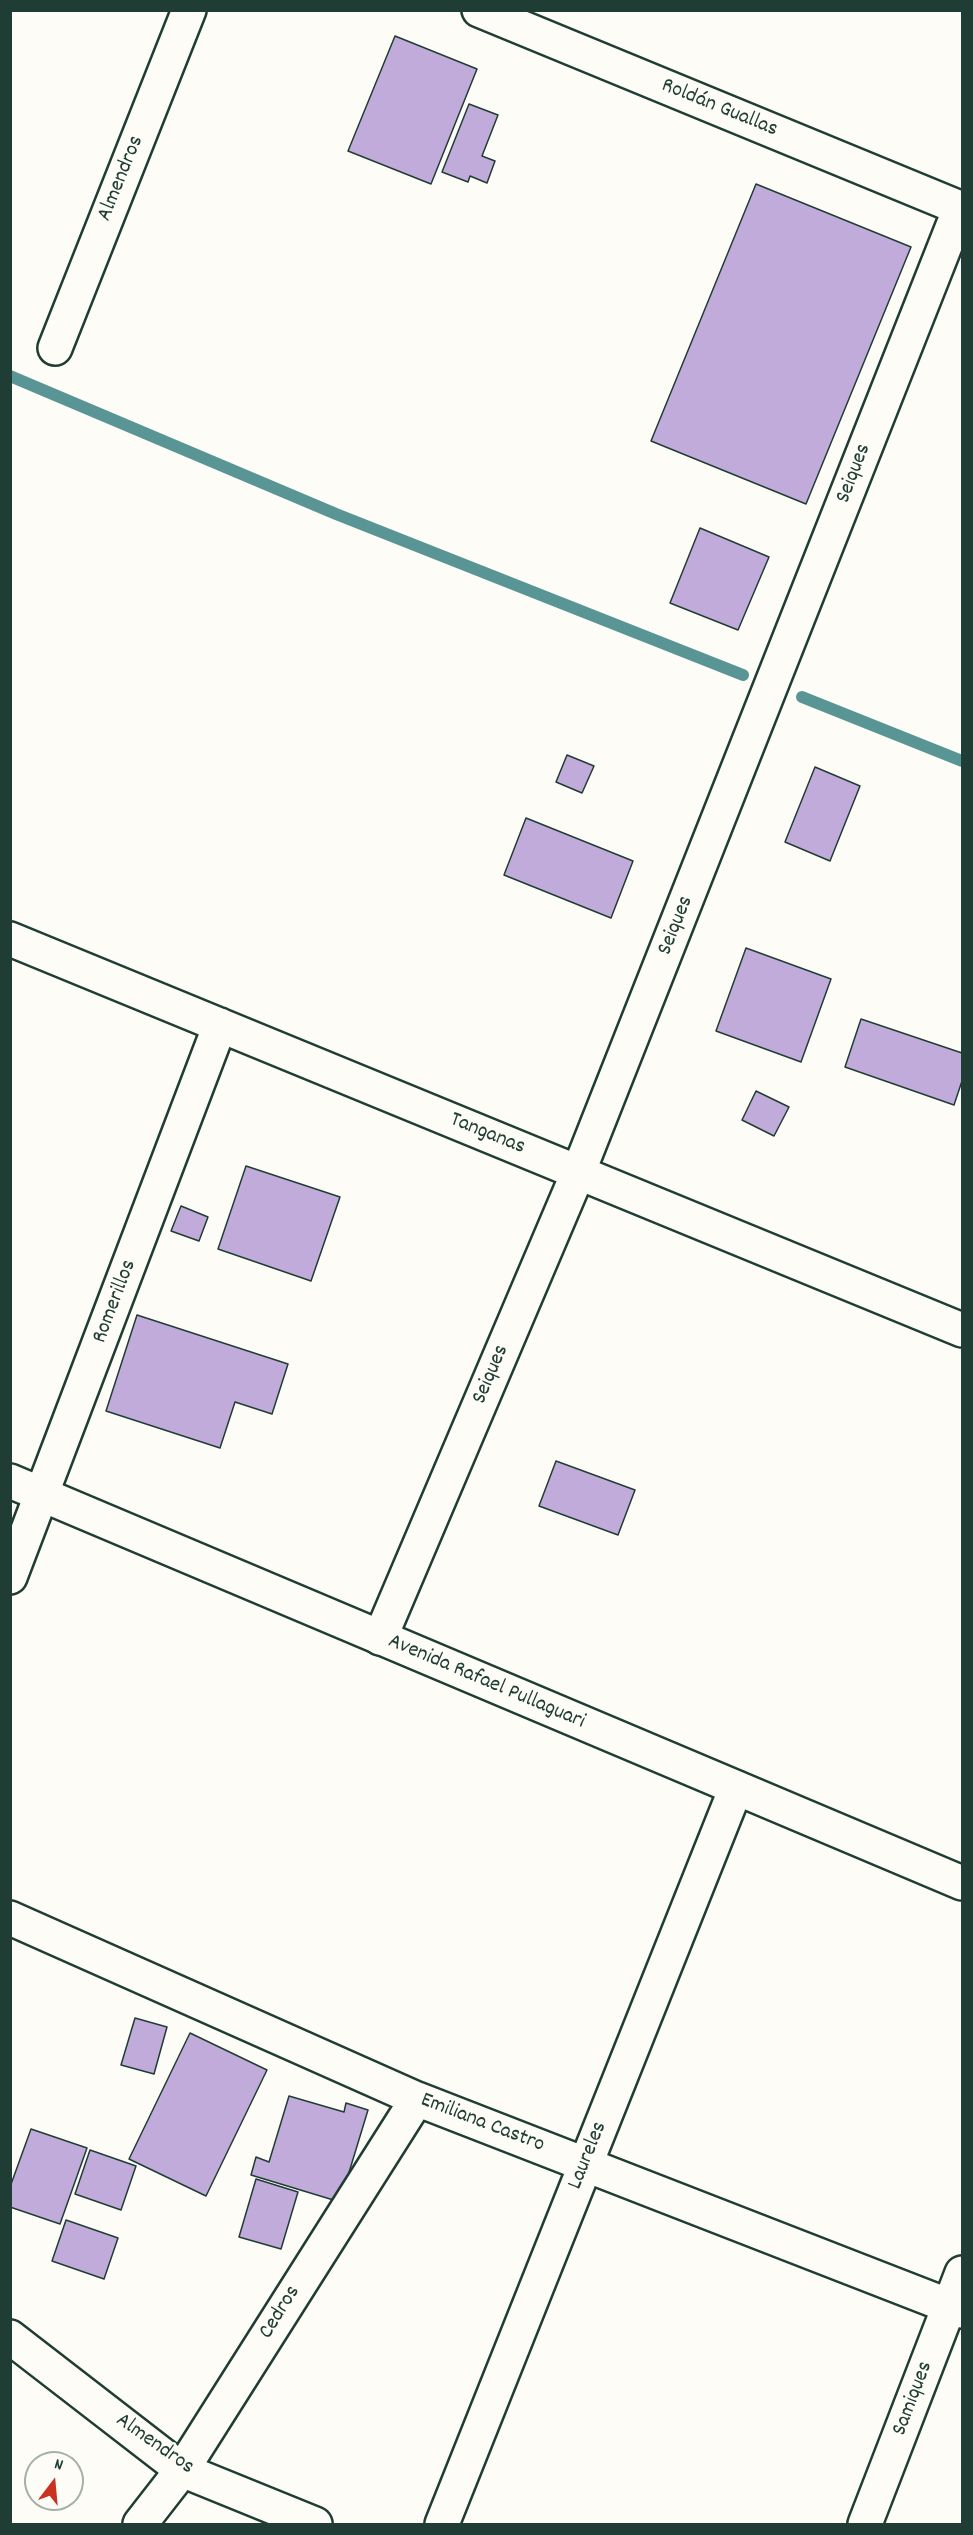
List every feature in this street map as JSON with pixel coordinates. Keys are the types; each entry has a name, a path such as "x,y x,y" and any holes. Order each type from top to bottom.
{"street":[{"name":"Almendros","path":"55,348 189,10"},
{"name":"Roldán Guallas","path":"479,10 960,208"},
{"name":"Seiques","path":"380,1638 578,1173 960,208"},
{"name":"Tanganas","path":"10,939 963,1330"},
{"name":"Romerillos","path":"10,1577 220,1025"},
{"name":"Avenida Rafael Pullaguari","path":"10,1481 963,1883"},
{"name":"Laureles","path":"442,2524 736,1788"},
{"name":"Emiliana Castro","path":"10,1918 417,2099 956,2308"},
{"name":"Cedros","path":"140,2524 182,2470 417,2099"},
{"name":"Samiques","path":"865,2524 956,2308 963,2273"},
{"name":"Almendros","path":"10,2337 182,2470 315,2524"}],"building":[{"path":"395,36 477,69 431,184 348,151"},
{"path":"469,104 498,115 482,156 495,161 487,183 470,176 468,182 442,172"},
{"path":"756,184 911,247 806,504 651,441"},
{"path":"700,528 769,557 738,630 670,603"},
{"path":"567,755 594,766 582,793 556,782"},
{"path":"815,767 860,786 830,861 785,842"},
{"path":"526,818 633,861 611,918 504,875"},
{"path":"746,948 831,979 801,1062 716,1031"},
{"path":"861,1019 962,1053 962,1081 954,1105 845,1067"},
{"path":"756,1091 789,1107 774,1136 742,1120"},
{"path":"246,1166 340,1197 311,1281 218,1249"},
{"path":"181,1206 208,1217 199,1241 171,1231"},
{"path":"137,1315 288,1364 272,1414 235,1402 220,1448 106,1411"},
{"path":"556,1461 635,1490 618,1535 539,1506"},
{"path":"135,2018 167,2027 154,2074 121,2065"},
{"path":"190,2033 267,2070 206,2196 129,2159"},
{"path":"289,2096 344,2112 346,2103 368,2110 340,2202 251,2175 256,2157 269,2162"},
{"path":"31,2129 87,2148 60,2224 10,2207 10,2187"},
{"path":"90,2150 136,2166 121,2210 75,2194"},
{"path":"256,2179 298,2192 281,2249 239,2237"},
{"path":"66,2220 118,2238 104,2279 52,2261"}],"waterway":[{"path":"10,376 336,514 743,675"},
{"path":"802,697 962,761"}]}
